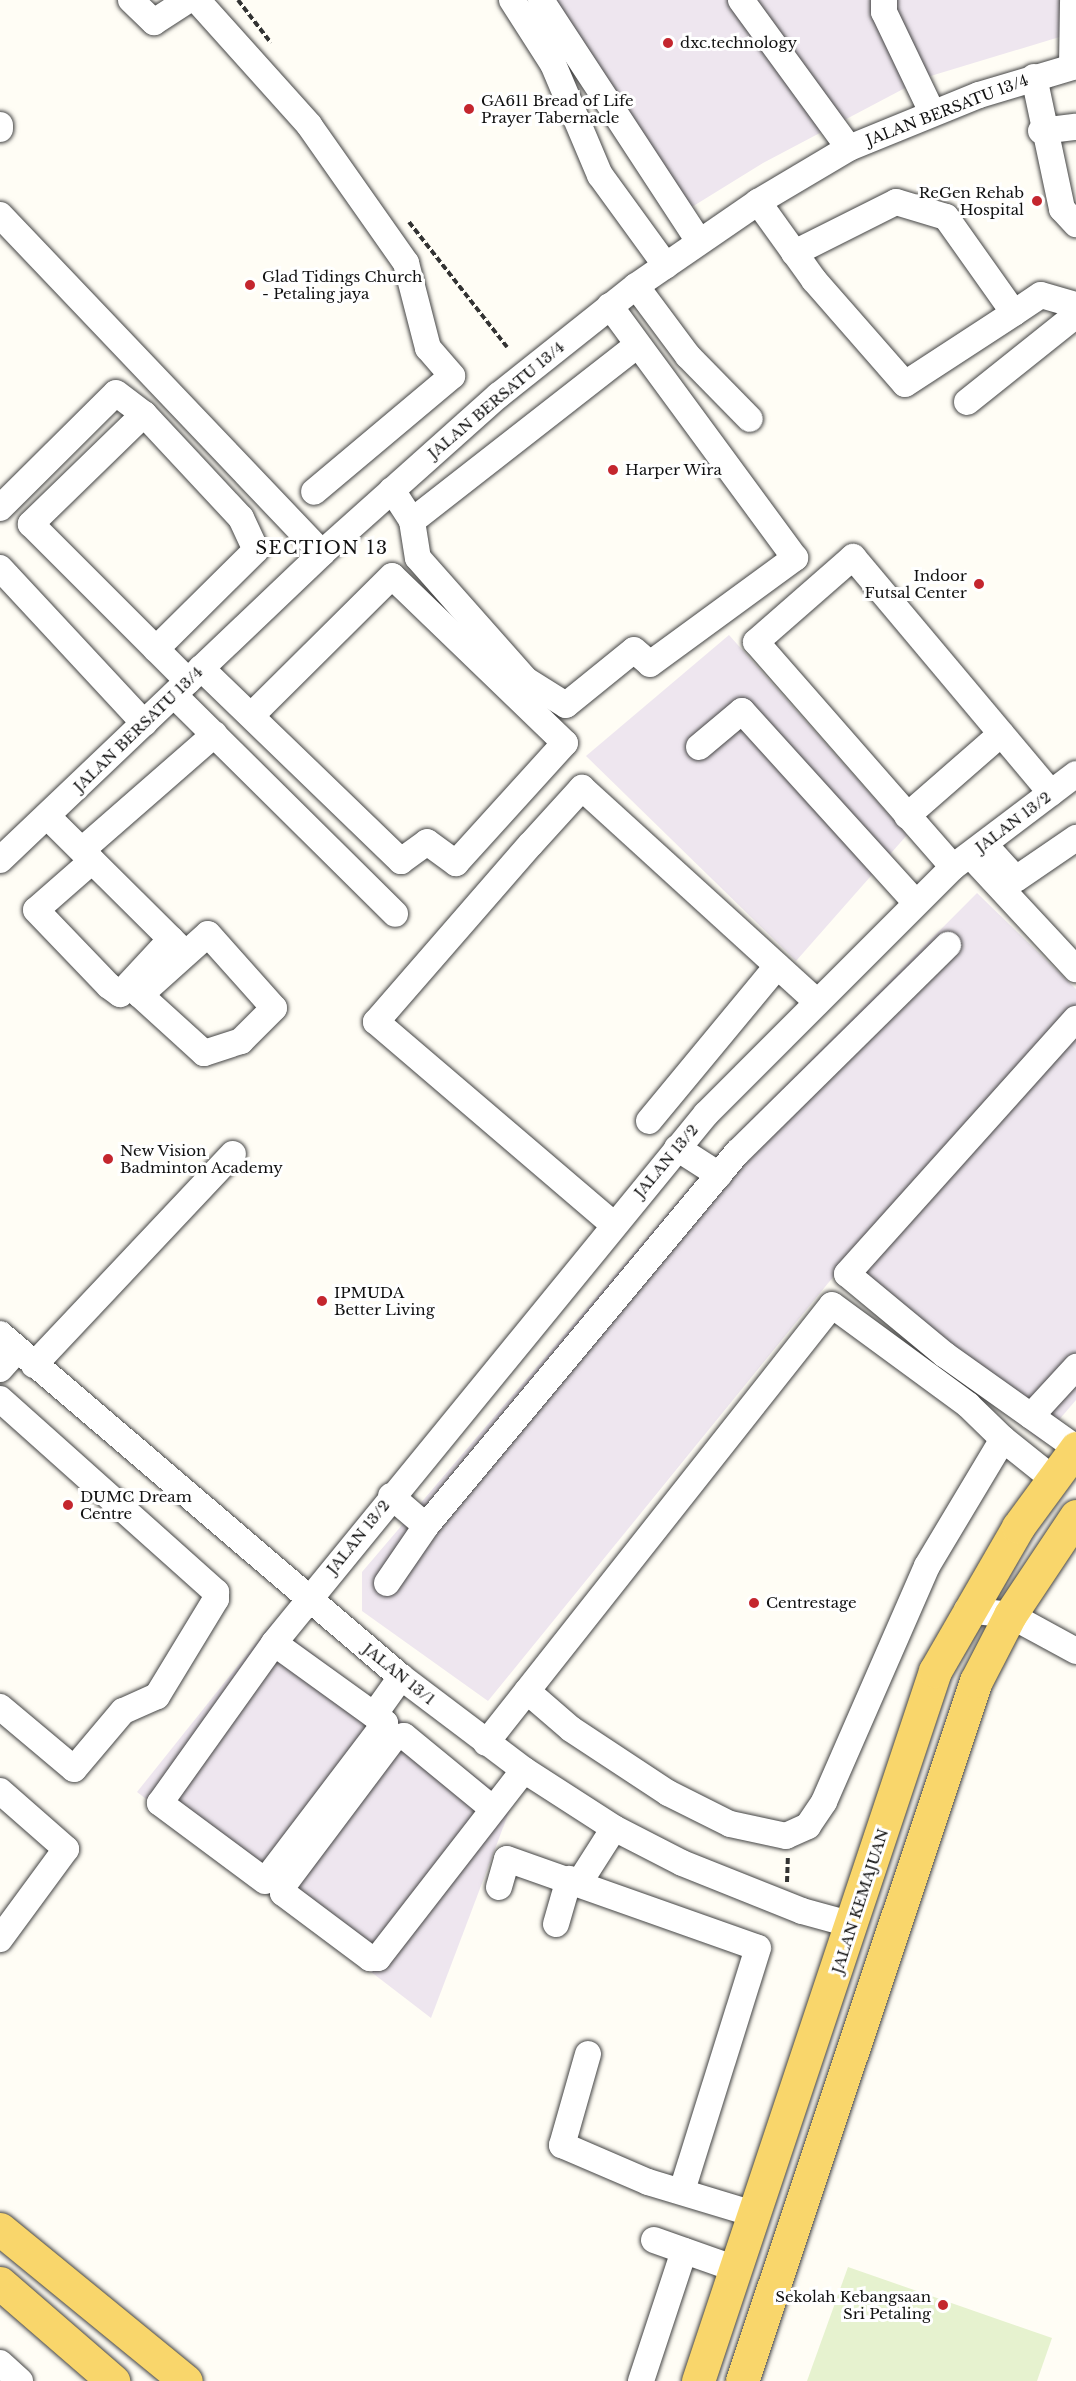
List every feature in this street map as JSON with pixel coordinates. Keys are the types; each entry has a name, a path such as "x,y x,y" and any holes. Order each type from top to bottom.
{"main road":[{"name":"JALAN KEMAJUAN","path":"698,2381 854,1925 935,1671 968,1611 1053,1479 1076,1448"},
{"path":"742,2381 976,1681 1010,1615 1076,1516"},
{"path":"0,2229 186,2381"},
{"path":"0,2283 113,2381"},
{"path":"724,2300 741,2315 764,2313"}],"street":[{"path":"131,0 154,21 188,0"},
{"path":"197,0 309,125 406,263 428,348 452,376 314,492"},
{"path":"512,0 553,64 600,175 666,266"},
{"path":"541,0 699,241"},
{"path":"741,0 849,148"},
{"path":"884,0 884,12 932,112"},
{"path":"1073,0 1074,67"},
{"name":"JALAN BERSATU 13/4","path":"0,860 322,553 392,490 636,286 758,202 849,148 932,112 1034,77 1074,67"},
{"path":"1034,77 1041,130 1062,209 1076,224"},
{"path":"1041,130 1076,127"},
{"path":"758,202 794,253 905,384 1041,295 1076,305"},
{"path":"794,253 896,202 946,217 1014,313"},
{"path":"0,214 322,553"},
{"path":"636,286 688,356 750,419"},
{"path":"392,490 412,520 418,558 526,680 566,705 634,650 650,664 795,558 771,522 636,346 610,306"},
{"path":"967,402 1076,315"},
{"path":"412,520 636,346"},
{"path":"0,508 116,393 144,414 241,518 256,550 156,649"},
{"path":"144,414 31,524 188,681 252,715 401,861 427,842 456,863 565,743 392,576 252,715"},
{"path":"1051,793 853,558 756,642 908,816 969,855 1016,879 1076,838"},
{"path":"0,568 144,723"},
{"path":"188,681 215,734 395,914"},
{"path":"699,747 742,711 915,902"},
{"path":"179,947 140,995 204,1053 241,1041 274,1008 208,934 179,947 120,993 109,986 36,910 87,855 215,734"},
{"path":"908,816 1001,734"},
{"name":"JALAN 13/2","path":"374,1715 385,1723 265,1881 160,1803 308,1598 677,1148 915,902 969,855 1076,774"},
{"path":"614,1225 376,1022 582,788 817,1002"},
{"path":"47,816 179,947"},
{"path":"969,855 1076,969"},
{"path":"387,1583 426,1526 718,1175 816,1071 948,945"},
{"path":"649,1121 777,966"},
{"path":"1076,1019 847,1274 1076,1448"},
{"path":"677,1148 718,1175"},
{"path":"13,1354 233,1154"},
{"path":"486,1743 832,1305 968,1405 1004,1439 1053,1479"},
{"name":"JALAN 13/1","path":"13,1354 401,1677 524,1770 614,1828 744,1889 854,1925"},
{"path":"1040,1422 1076,1367"},
{"path":"1040,1422 1076,1380"},
{"path":"0,1400 216,1592 216,1599 157,1696 123,1711 74,1769 0,1707"},
{"path":"527,1691 571,1729 668,1793 730,1824 786,1836 817,1816 927,1566 1004,1439"},
{"path":"392,1496 426,1526"},
{"path":"968,1611 1010,1615 1076,1651"},
{"path":"274,1643 374,1715 401,1677"},
{"path":"493,1809 404,1736 394,1738 283,1886 283,1893 370,1958 378,1958 524,1770"},
{"path":"0,1791 66,1849 0,1939"},
{"path":"556,1924 574,1881 614,1828"},
{"path":"499,1887 507,1859 758,1948 682,2190"},
{"path":"588,2054 562,2145 754,2214"},
{"path":"654,2240 736,2269"},
{"path":"641,2381 684,2251"},
{"path":"0,2363 20,2381"}],"path":[{"path":"786,1836 787,1888"}],"shaded area":[{"path":"533,0 1076,0 1076,32 924,78 763,163 674,218"},
{"path":"729,635 907,835 796,961 586,756"},
{"path":"977,893 1076,989 1076,1006 829,1282 488,1701 362,1611 362,1572 725,1146"},
{"path":"1076,1016 1076,1400 1041,1441 839,1277"},
{"path":"272,1623 512,1804 431,2018 137,1792"}],"green space":[{"path":"848,2267 1052,2338 1037,2381 807,2381"}],"place":[{"name":"dxc.technology","path":"668,43"},
{"name":"GA611 Bread of Life Prayer Tabernacle","path":"469,109"},
{"name":"ReGen Rehab Hospital","path":"1037,201"},
{"name":"Glad Tidings Church - Petaling jaya","path":"250,285"},
{"name":"Harper Wira","path":"613,470"},
{"name":"Indoor Futsal Center","path":"979,584"},
{"name":"New Vision Badminton Academy","path":"108,1159"},
{"name":"IPMUDA Better Living","path":"322,1301"},
{"name":"DUMC Dream Centre","path":"68,1505"},
{"name":"Centrestage","path":"754,1603"},
{"name":"Sekolah Kebangsaan Sri Petaling","path":"943,2305"}],"district":[{"name":"SECTION 13","path":"322,548"}]}
